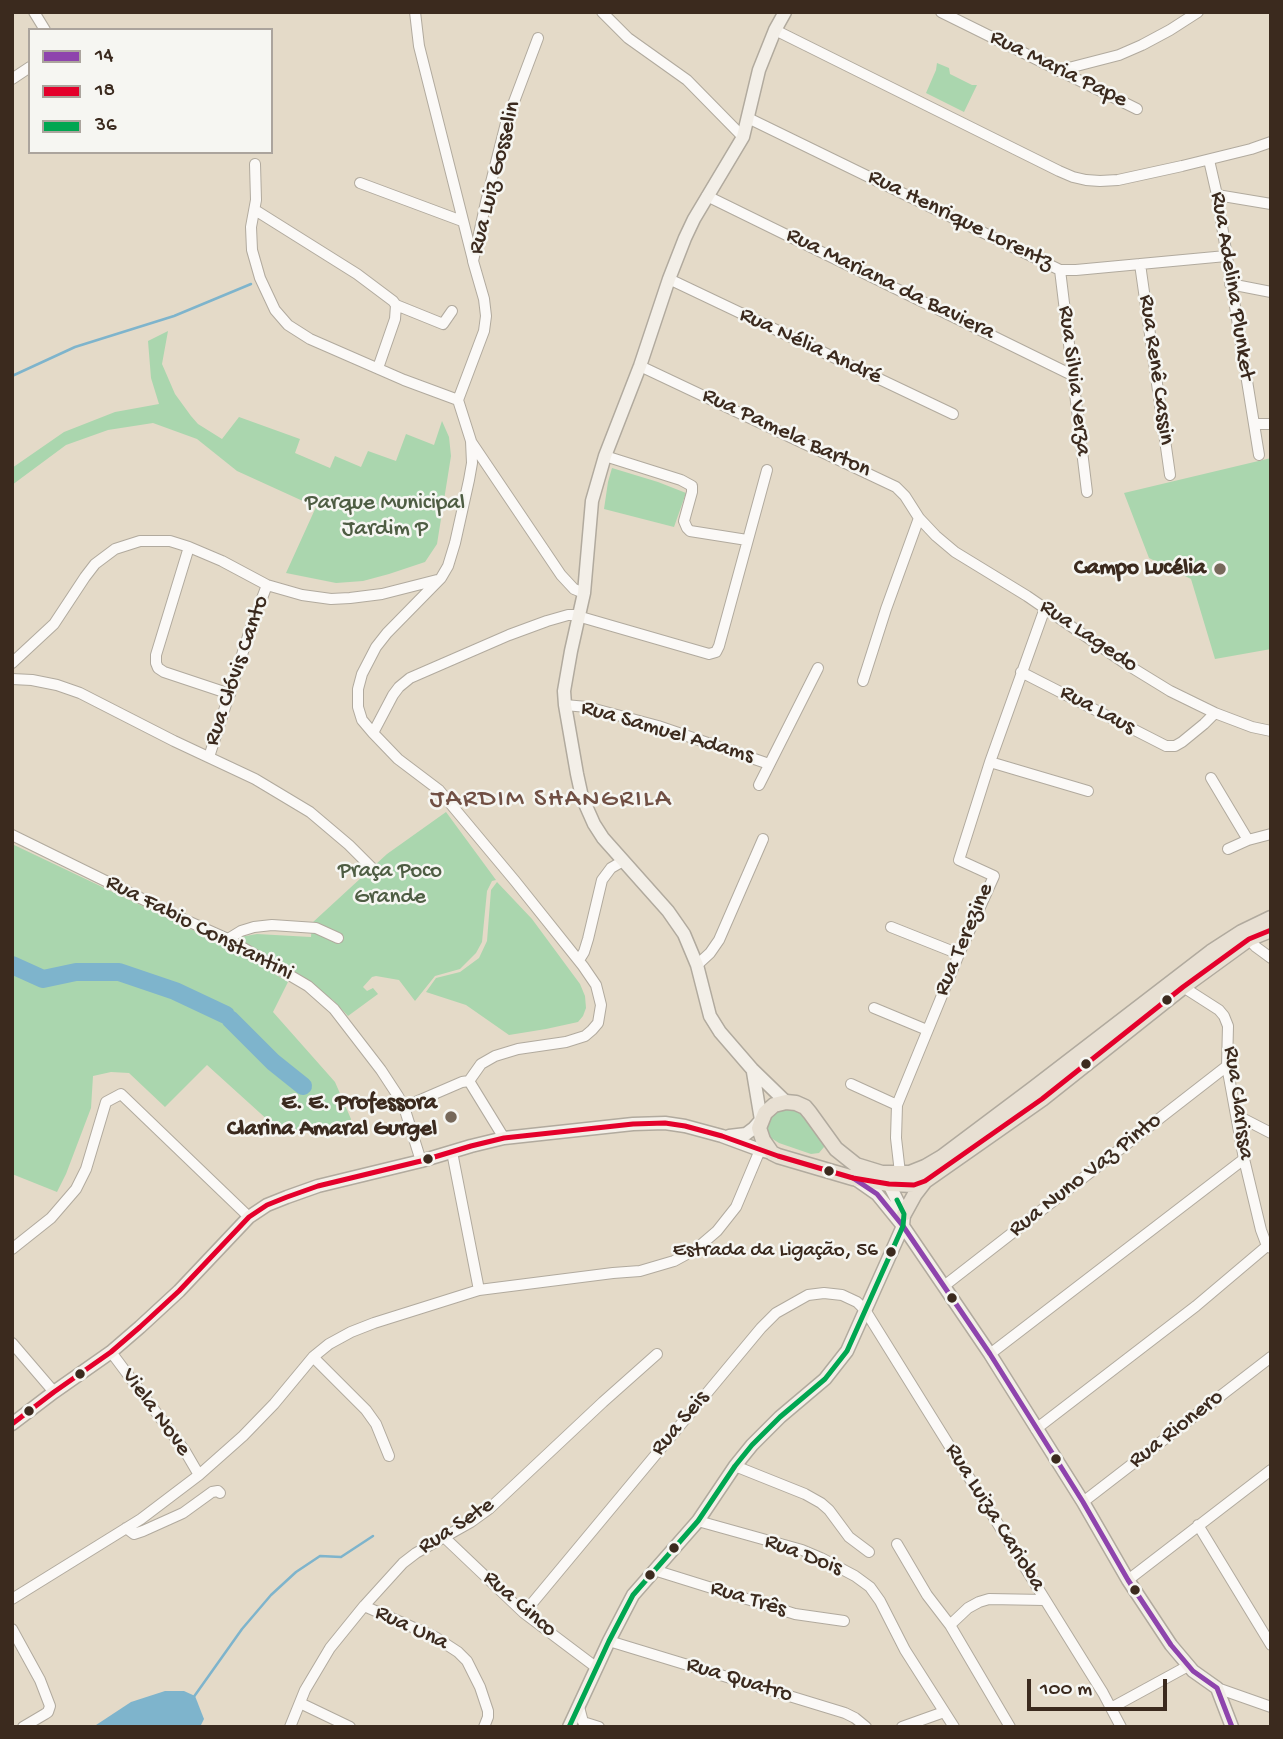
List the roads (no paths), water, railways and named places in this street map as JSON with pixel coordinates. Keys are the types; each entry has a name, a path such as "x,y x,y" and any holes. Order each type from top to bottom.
{"main road":[{"path":"785,12 759,71 743,137 707,196 668,279 640,366 605,456 592,501 584,593 564,691 582,797 603,838 668,911 684,934 697,965 710,1016 720,1032 786,1102"},
{"path":"853,1178 892,1177 910,1173 942,1157 1271,918"},
{"path":"1245,936 1271,930"},
{"path":"722,1136 747,1134 774,1105 796,1103 805,1107 831,1143 856,1165 914,1185 925,1181 1042,1099 1178,984"},
{"path":"752,1069 761,1120 759,1128 766,1152"},
{"path":"12,1424 111,1352 178,1291 249,1217 277,1201 317,1186 504,1138 633,1124 675,1125 722,1136 853,1178 877,1194 903,1220 990,1354 1083,1502 1128,1580 1171,1645 1188,1666 1217,1688 1232,1727"},
{"path":"812,1165 826,1159 831,1143"},
{"path":"892,1177 903,1220"},
{"path":"569,1727 633,1595 698,1521 735,1466 769,1428 825,1378 847,1351 889,1261 903,1220 915,1194 925,1181"}],"street":[{"path":"34,12 44,28"},
{"path":"415,12 419,46 473,261"},
{"path":"602,12 628,38 687,80 743,137"},
{"name":"Rua Maria Pape","path":"941,12 1137,109"},
{"path":"1057,71 1119,55 1170,30 1198,12"},
{"path":"775,30 1073,177 1100,181 1118,180 1209,160 1271,142"},
{"name":"Rua Luiz Gosselin","path":"458,400 484,331 486,316 473,261 506,123 538,38"},
{"path":"12,79 28,68"},
{"name":"Rua Henrique Lorentz","path":"748,118 1060,270 1226,256"},
{"name":"Rua Adelina Plunket","path":"1209,160 1217,195 1258,455"},
{"path":"255,164 256,205 251,227 252,250 270,303 288,325 310,339 458,400 471,442 472,463 451,558 441,578 376,647 362,674 358,689 358,708 362,720 398,759 447,798 579,960 600,996 600,1019 593,1031 576,1040 509,1051 495,1056 481,1064 469,1081 404,1107"},
{"path":"360,183 462,221"},
{"path":"1217,195 1271,204"},
{"name":"Rua Mariana da Baviera","path":"707,196 1072,375"},
{"path":"256,205 377,288 396,306 443,324 452,311"},
{"name":"Rua Renê Cassin","path":"1139,264 1170,475"},
{"name":"Rua Silvia Verza","path":"1060,270 1087,492"},
{"name":"Rua Nélia André","path":"668,279 953,414"},
{"path":"1230,284 1271,292"},
{"path":"378,368 395,319 396,306"},
{"name":"Rua Pamela Barton","path":"640,366 884,480 905,496 919,518"},
{"path":"1254,424 1271,424"},
{"path":"471,442 561,575 574,589 584,593"},
{"path":"605,456 690,484 693,488 684,521 692,532 747,540"},
{"path":"373,733 393,695 410,678 547,621 568,615 709,654 716,652 767,470"},
{"path":"863,681 919,518"},
{"name":"Rua Lagedo","path":"919,518 955,552 1170,691 1215,713 1271,731"},
{"path":"12,663 54,624 85,577 106,555 140,541 170,541 222,561 267,585 302,595 331,599 382,594 441,578"},
{"path":"189,547 156,655 156,663 164,672 230,694"},
{"name":"Rua Clóvis Canto","path":"209,757 267,585"},
{"name":"Rua Terezine","path":"892,1177 897,1105 994,876 959,860 990,762 1045,608"},
{"path":"759,785 818,668"},
{"name":"Rua Laus","path":"1021,672 1160,744 1171,747 1198,730 1215,713"},
{"path":"12,679 57,685 80,693 255,779 310,812 375,871"},
{"name":"Rua Samuel Adams","path":"565,705 587,707 626,717 769,764"},
{"path":"990,762 1087,791"},
{"path":"1211,778 1248,840"},
{"path":"1228,849 1271,834"},
{"name":"Rua Fabio Constantini","path":"12,835 228,939 308,986 328,1002 381,1070 404,1107 421,1161"},
{"path":"697,965 719,940 762,839"},
{"path":"579,960 588,941 604,876 614,865 624,861"},
{"path":"228,939 241,931 272,925 316,928 338,938"},
{"path":"891,928 959,954"},
{"path":"1245,936 1271,957"},
{"name":"Rua Clarissa","path":"1178,984 1219,1010 1228,1026 1227,1066 1244,1159 1261,1230 1269,1247"},
{"path":"874,1008 928,1030"},
{"name":"Rua Nuno Vaz Pinto","path":"944,1286 1227,1066"},
{"path":"469,1081 504,1138"},
{"path":"851,1084 897,1105"},
{"path":"12,1249 51,1218 76,1189 86,1169 106,1102 121,1094 249,1217"},
{"path":"1236,1115 1271,1133"},
{"path":"452,1152 479,1290"},
{"path":"12,1599 126,1528 199,1475 274,1405 313,1357 329,1344 374,1323 479,1290 640,1271 674,1261 696,1249 716,1231 736,1207 766,1152"},
{"path":"990,1354 1244,1159"},
{"path":"1036,1429 1269,1247"},
{"name":"Rua Seis","path":"524,1613 776,1313 808,1295 824,1293 849,1297 865,1310"},
{"name":"Rua Luiza Carioba","path":"865,1310 1121,1727"},
{"path":"12,1343 54,1392"},
{"name":"Viela Nove","path":"111,1352 185,1451 199,1475"},
{"name":"Rua Sete","path":"290,1727 305,1690 330,1648 403,1563 489,1509 657,1354"},
{"path":"313,1357 366,1410 376,1424 389,1456"},
{"name":"Rua Rionero","path":"1083,1502 1271,1357"},
{"path":"735,1466 821,1503 849,1537 869,1552"},
{"path":"1128,1580 1271,1470"},
{"path":"126,1528 134,1534 143,1531 183,1513 212,1492 220,1493"},
{"name":"Rua Dois","path":"698,1521 802,1550 855,1576 870,1587 905,1650 954,1727"},
{"path":"1198,1525 1271,1644"},
{"name":"Rua Cinco","path":"444,1538 524,1613 597,1668"},
{"path":"897,1544 926,1595 950,1625 1010,1727"},
{"name":"Rua Três","path":"654,1570 795,1615 844,1621"},
{"path":"950,1625 968,1608 989,1599 1044,1600"},
{"name":"Rua Una","path":"364,1606 435,1637 467,1661 488,1711 484,1727"},
{"path":"12,1629 40,1680 50,1706 45,1714 22,1727 12,1724"},
{"name":"Rua Quatro","path":"609,1641 845,1713 866,1727"},
{"path":"1111,1708 1188,1666"},
{"path":"1217,1688 1271,1707"},
{"path":"300,1703 350,1727"},
{"path":"579,1707 584,1724 599,1727"},
{"path":"902,1727 944,1712"}],"water":[{"path":"165,1691 184,1691 195,1696 204,1719 200,1727 93,1727 131,1702"}],"waterway":[{"path":"12,376 75,347 174,316 251,284"},
{"path":"12,965 43,979 76,972 119,972 175,991 226,1015"},
{"path":"230,1019 273,1062 303,1086"},
{"path":"193,1698 242,1629 271,1595 296,1572 320,1556 341,1557 373,1536"}],"place":[{"name":"Campo Lucélia","path":"1220,569"},
{"name":"E. E. Professora Clarina Amaral Gurgel","path":"451,1117"},
{"name":"Estrada da Ligação, 56","path":"891,1252"}],"district":[{"name":"JARDIM SHANGRILA","path":"551,801"}],"park label":[{"name":"Parque Municipal Jardim P","path":"385,517"},
{"name":"Praça Poco Grande","path":"390,885"}]}
